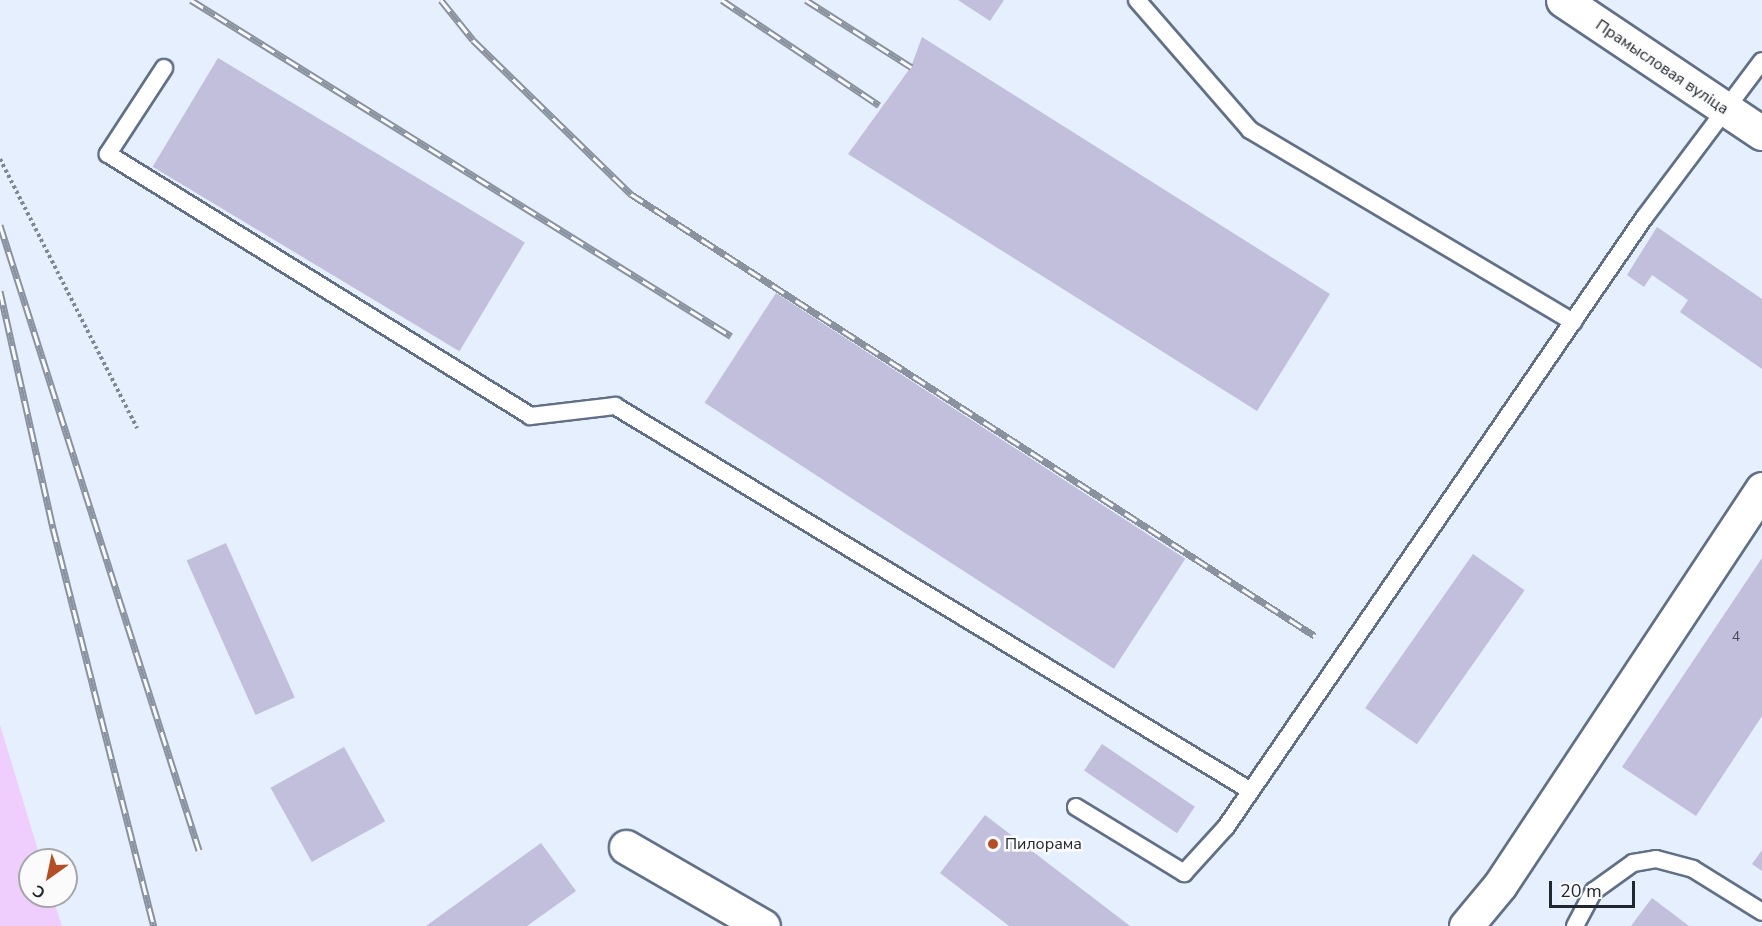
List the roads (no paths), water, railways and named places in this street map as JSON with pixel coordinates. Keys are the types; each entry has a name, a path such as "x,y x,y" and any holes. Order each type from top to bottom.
{"street":[{"name":"Прамысловая вуліца","path":"1563,0 1762,133"},
{"path":"1466,926 1500,885 1762,489"},
{"path":"626,847 763,926"}],"lane":[{"path":"1137,0 1250,130 1573,322"},
{"path":"1076,807 1184,873 1251,791 1644,218 1728,111 1762,61"},
{"path":"164,68 108,154 530,416 615,406 1251,791"},
{"path":"1575,926 1594,891 1633,863 1656,859 1693,869 1762,912"}],"railway":[{"path":"191,0 731,336"},
{"path":"441,0 473,40 631,194 1315,636"},
{"path":"722,0 879,105"},
{"path":"806,0 911,67"},
{"path":"0,225 199,850"},
{"path":"0,291 53,528 154,926"}],"place":[{"name":"Пилорама","path":"993,844"}]}
